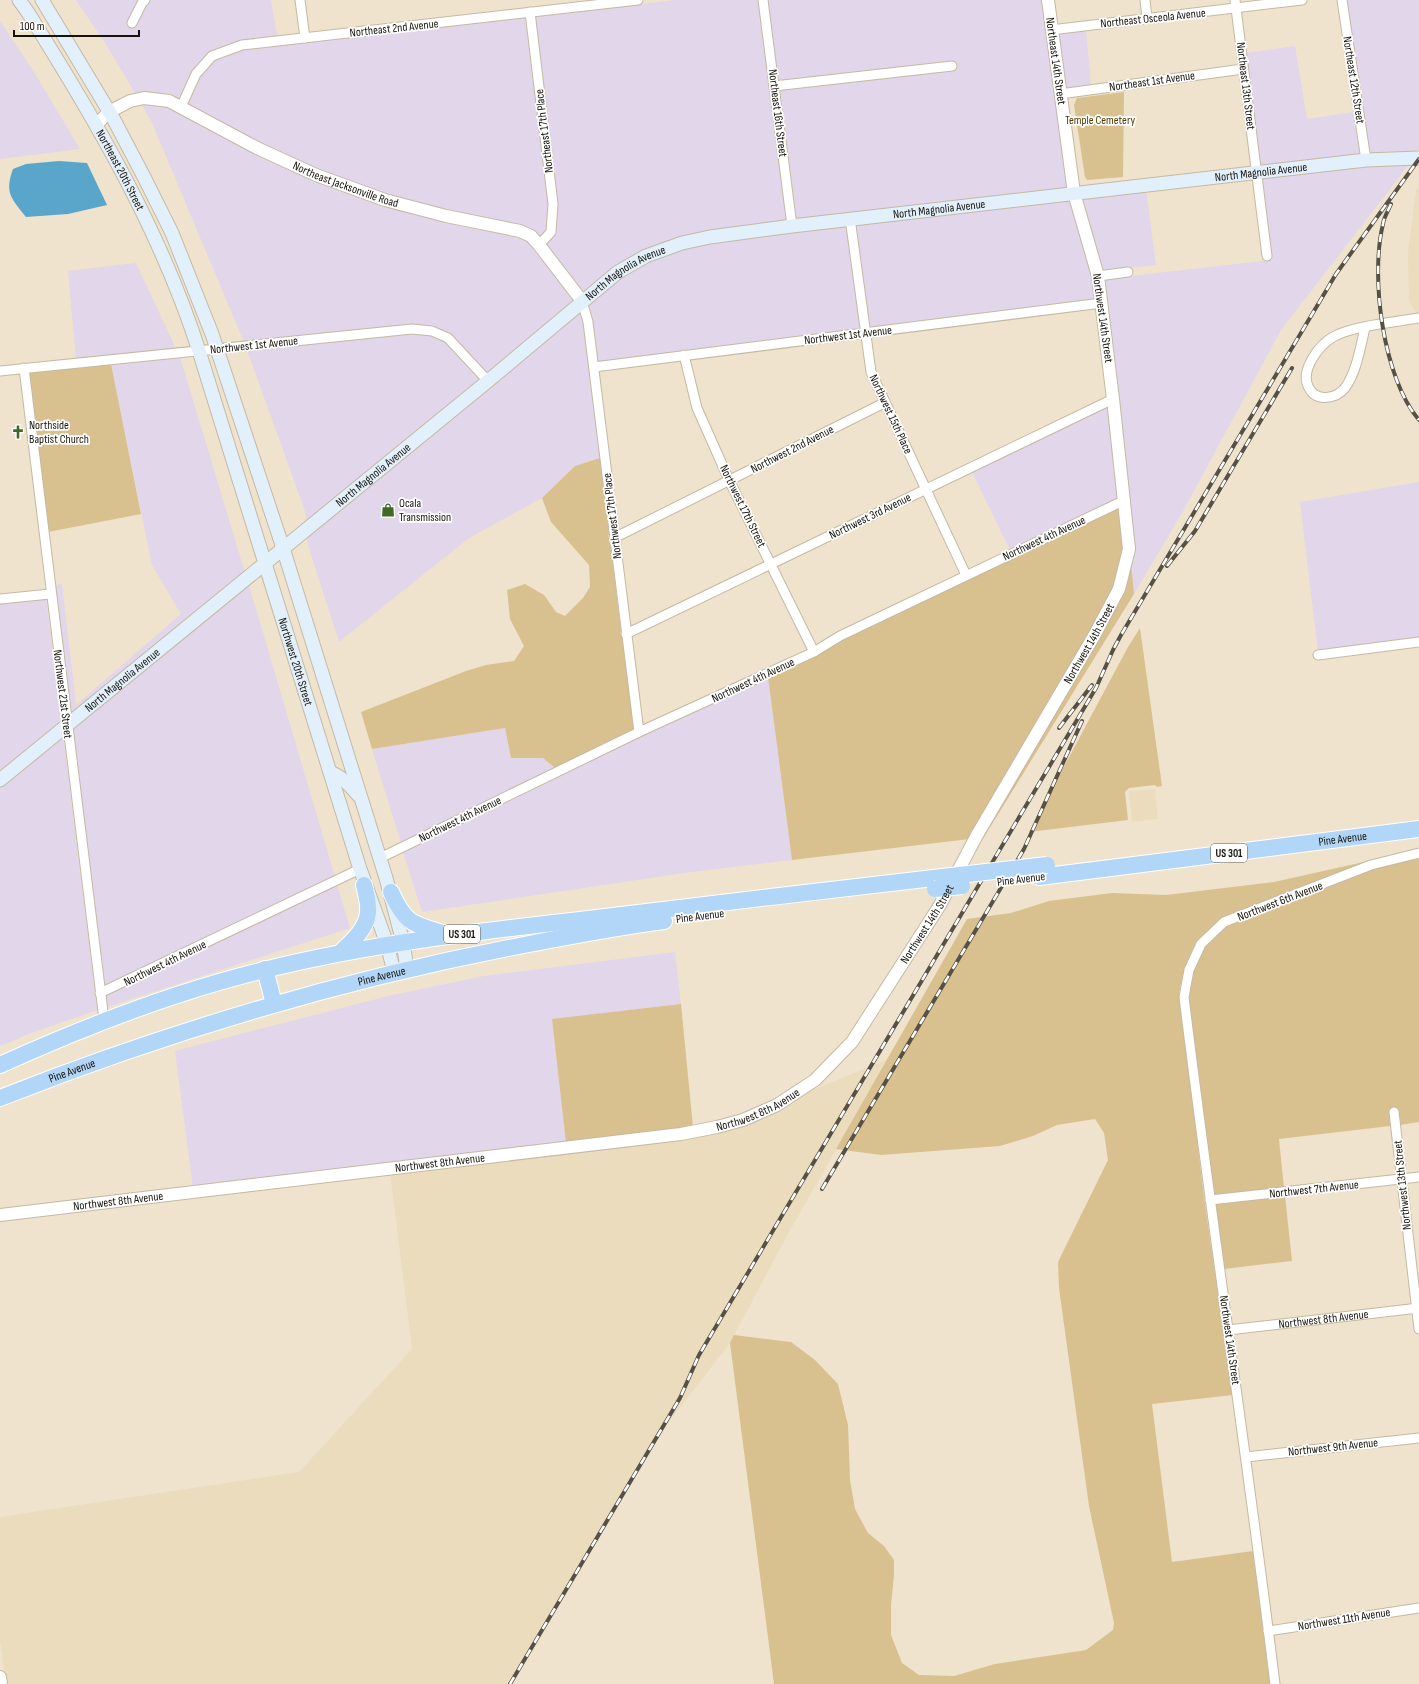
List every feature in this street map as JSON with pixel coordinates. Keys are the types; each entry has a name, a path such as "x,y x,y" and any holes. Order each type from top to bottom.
{"highway":[{"name":"Pine Avenue","path":"1043,871 1419,819"},
{"name":"Pine Avenue","path":"0,1065 104,1020 206,986 265,969 387,944 453,936 561,930 939,883 1419,829"},
{"path":"340,953 356,938 364,925 368,912 364,885"},
{"path":"390,892 399,910 408,920 419,926 453,936"},
{"name":"Pine Avenue","path":"0,1098 138,1047 274,1004 401,970 561,930"},
{"path":"265,969 274,1004"}],"main road":[{"name":"Northeast 20th Street","path":"19,0 28,11 96,124 129,184 177,290 199,351"},
{"name":"Northeast 20th Street","path":"42,0 109,112 144,177 172,233 217,349"},
{"name":"North Magnolia Avenue","path":"0,780 488,381 582,301 618,272 646,256 682,243 710,237 850,218 1366,160 1419,158"},
{"name":"Northwest 20th Street","path":"217,349 283,548 380,858 403,942 401,970"},
{"name":"Northwest 20th Street","path":"199,351 364,885 387,944 401,970"},
{"path":"330,772 344,780 362,799"}],"street":[{"path":"132,23 145,0"},
{"path":"300,0 305,38"},
{"name":"Northeast 2nd Avenue","path":"181,107 196,74 212,56 242,45 638,0"},
{"name":"Northeast 16th Street","path":"763,0 792,226"},
{"name":"Northeast 14th Street","path":"1048,0 1074,193"},
{"path":"1145,0 1147,18"},
{"name":"Northeast Osceola Avenue","path":"1051,30 1147,18 1236,4 1302,0"},
{"name":"Northeast 12th Street","path":"1342,0 1366,160"},
{"name":"Northeast 13th Street","path":"1236,4 1257,173"},
{"name":"Northeast 17th Place","path":"530,12 553,204 551,232 539,245"},
{"path":"774,86 952,66"},
{"name":"Northeast 1st Avenue","path":"1060,94 1243,69"},
{"name":"Northeast Jacksonville Road","path":"96,124 109,112 130,101 144,98 170,101 257,148 316,175 389,201 446,216 520,231 531,236 582,301"},
{"path":"1257,173 1267,256"},
{"name":"Northwest 14th Street","path":"852,1042 940,905 977,835 1120,589 1129,549 1125,500 1102,302 1098,276 1074,193"},
{"name":"Northwest 15th Place","path":"850,218 871,372 884,403 927,488 966,575"},
{"path":"1098,276 1128,272"},
{"name":"Northwest 17th Place","path":"582,301 588,322 594,367 639,732"},
{"name":"Northwest 1st Avenue","path":"594,367 1102,302"},
{"path":"1365,328 1356,362 1344,388 1338,394 1330,397 1321,397 1314,393 1307,385 1306,375 1309,366 1320,348 1334,336 1365,328 1419,318"},
{"name":"Northwest 1st Avenue","path":"0,371 419,329 432,331 448,338 488,381"},
{"name":"Northwest 17th Street","path":"684,355 697,408 729,480 814,652"},
{"name":"Northwest 21st Street","path":"24,368 50,594 104,1020"},
{"name":"Northwest 3rd Avenue","path":"626,634 1113,399"},
{"name":"Northwest 2nd Avenue","path":"614,538 884,403"},
{"name":"Northwest 4th Avenue","path":"380,858 639,732 814,652 840,636 1125,500"},
{"path":"0,599 50,594"},
{"path":"1318,655 1419,642"},
{"name":"Northwest 6th Avenue","path":"1184,996 1189,970 1201,944 1224,922 1371,865 1419,853"},
{"name":"Northwest 4th Avenue","path":"100,993 360,869"},
{"name":"Northwest 14th Street","path":"1184,996 1275,1684"},
{"name":"Northwest 8th Avenue","path":"0,1215 673,1135 718,1127 743,1120 777,1105 815,1080 852,1042"},
{"name":"Northwest 13th Street","path":"1394,1112 1418,1309 1419,1329"},
{"name":"Northwest 7th Avenue","path":"1210,1200 1419,1177"},
{"name":"Northwest 8th Avenue","path":"1228,1330 1418,1309"},
{"name":"Northwest 9th Avenue","path":"1246,1457 1419,1438"},
{"name":"Northwest 11th Avenue","path":"1268,1631 1419,1608"},
{"path":"0,1677 1,1684"}],"shaded area":[{"path":"76,0 139,0 126,25 135,29 146,6 152,0 271,0 277,36 242,40 210,52 192,72 178,101 136,95 107,46"},
{"path":"675,0 758,0 787,222 680,239 583,295 545,245 556,232 558,204 535,16"},
{"path":"768,0 1043,0 1069,190 797,221 780,90 957,70 957,62 778,82"},
{"path":"1347,0 1419,0 1419,149 1416,154 1370,156"},
{"path":"525,17 548,204 546,230 539,238 451,212 387,196 319,171 259,145 187,105 200,76 215,60 244,49"},
{"path":"0,21 34,72 80,149 0,159"},
{"path":"1086,30 1091,85 1064,89 1057,33"},
{"path":"1295,46 1307,119 1353,112 1348,72 1360,156 1261,168 1246,53"},
{"path":"141,103 168,105 314,179 506,232 528,240 575,301 488,374 452,335 432,327 412,324 244,342 152,123"},
{"path":"1410,163 1281,330 1182,513 1134,594 1131,562 1131,502 1129,499 1120,400 1118,397 1104,279 1272,260 1262,176 1366,164"},
{"path":"1419,186 1419,314 1417,314 1409,301 1408,253 1416,191"},
{"path":"1146,189 1156,265 1102,271 1080,197"},
{"path":"1070,198 1094,276 1096,299 870,328 856,222"},
{"path":"846,223 860,329 598,362 593,321 587,303 620,275 649,260 683,247"},
{"path":"136,263 176,349 76,359 68,271"},
{"path":"579,309 584,323 600,458 575,466 542,498 469,538 339,642 308,545 307,534"},
{"path":"412,333 430,335 445,341 481,380 306,523 305,511 247,350"},
{"path":"180,357 245,573 71,716 54,585 62,584 76,705 181,614 152,565 111,364"},
{"path":"1109,405 1120,498 1010,550 972,472"},
{"path":"1419,482 1419,638 1318,651 1300,502"},
{"path":"248,582 335,877 104,987 72,727"},
{"path":"46,598 62,724 0,774 0,604"},
{"path":"768,677 792,860 684,873 422,912 403,852 641,736"},
{"path":"505,728 511,758 543,758 555,768 401,843 372,749"},
{"path":"63,734 94,992 98,1010 31,1033 0,1046 0,785"},
{"path":"1155,789 1158,819 1132,822 1129,791"},
{"path":"337,885 350,928 107,1007 105,996"},
{"path":"675,952 681,1004 552,1020 566,1143 193,1188 175,1051 388,996 484,976"},
{"path":"888,1059 790,1230 730,1343 643,1455 508,1684 6,1684 0,1640 0,1517 299,1472 412,1349 390,1173 682,1138 808,1092"}],"green space":[{"name":"Temple Cemetery","path":"1124,92 1123,177 1087,180 1085,177 1074,105 1077,98"},
{"path":"111,364 141,514 48,532 29,372"},
{"path":"600,458 620,632 622,635 634,730 555,768 543,758 511,758 505,728 372,749 361,712 466,671 486,665 514,661 524,646 510,619 507,590 525,584 544,595 556,612 565,616 583,598 590,587 589,565 551,522 542,498 575,466"},
{"path":"1120,507 1124,548 1115,588 1090,635 970,839 792,860 768,677 820,654 843,640"},
{"path":"1131,562 1134,594 984,837 981,838"},
{"path":"1140,628 1162,786 1157,787 1155,785 1129,788 1125,792 1128,820 1029,832 1128,647"},
{"path":"1404,853 1221,919 1196,942 1184,969 1179,993 1205,1205 1233,1395 1152,1404 1172,1562 1253,1551 1270,1684 774,1684 730,1343 734,1335 791,1342 815,1360 838,1384 848,1425 850,1480 855,1509 868,1533 884,1546 894,1560 891,1635 902,1663 919,1675 954,1676 995,1664 1086,1650 1113,1630 1114,1623 1089,1506 1059,1288 1058,1262 1108,1160 1104,1133 1095,1119 1057,1125 1033,1136 1000,1146 881,1155 836,1149 967,919 1011,913 1049,901 1112,893 1166,895 1274,882"},
{"path":"1419,858 1419,1122 1400,1125 1398,1108 1389,1109 1390,1126 1279,1139 1284,1188 1214,1195 1189,997 1194,971 1205,946 1227,925 1373,869"},
{"path":"681,1004 693,1127 566,1143 552,1019"},
{"path":"1285,1196 1292,1261 1224,1269 1215,1204"}],"water":[{"path":"59,161 87,163 107,205 68,214 26,217 13,200 9,190 10,177 13,169 26,164"}],"railway":[{"path":"510,1684 680,1398 699,1355 1096,688 1121,635 1336,274 1419,159"},
{"path":"1391,204 1385,216 1379,246 1379,298 1388,354 1396,379 1407,402 1419,420"},
{"path":"1167,566 1195,531 1292,368"},
{"path":"1059,728 1092,685"},
{"path":"822,1189 1024,849 1082,721"}],"place":[{"name":"Northside Baptist Church","path":"18,432"},
{"name":"Ocala Transmission","path":"388,510"}]}
